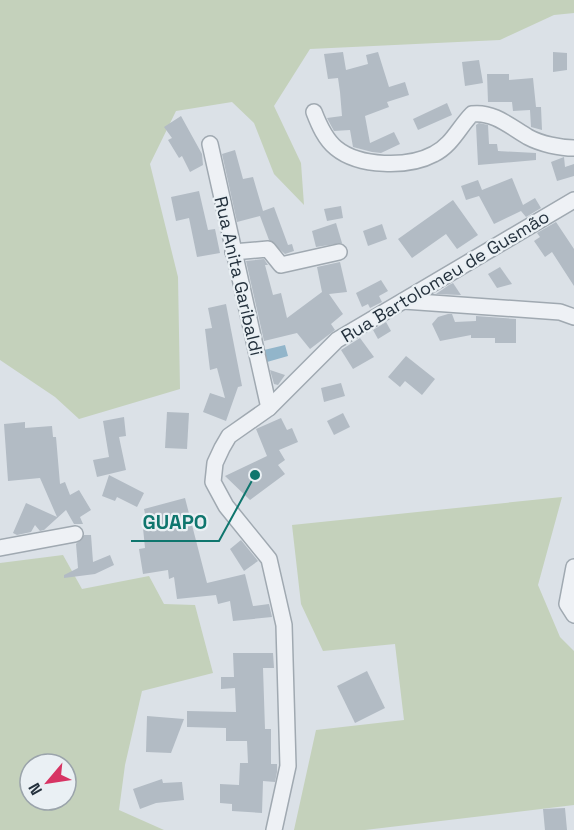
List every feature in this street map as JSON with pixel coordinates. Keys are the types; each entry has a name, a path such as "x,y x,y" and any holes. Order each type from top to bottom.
{"street":[{"path":"314,112 324,135 334,147 347,156 369,162 423,159 436,154 452,141 472,114 480,113 516,127 528,137 547,144 574,148"},
{"name":"Rua Anita Garibaldi","path":"210,144 268,408"},
{"name":"Rua Bartolomeu de Gusmão","path":"274,830 288,766 284,625 269,559 226,506 213,482 215,463 229,436 268,408 337,340 574,200"},
{"path":"233,252 268,249 282,265 339,252"},
{"path":"404,301 560,312 574,317"},
{"path":"0,548 75,534"},
{"path":"574,567 567,604 574,615"}],"green space":[{"path":"0,0 574,0 574,13 554,15 500,40 310,49 274,106 301,163 304,205 274,174 254,123 232,102 176,111 150,164 178,277 180,389 79,419 55,397 0,360"},
{"path":"562,497 538,585 560,637 574,651 574,805 365,830 294,830 316,730 404,720 395,644 323,651 301,604 292,525"},
{"path":"63,555 82,589 149,576 164,604 195,605 213,673 142,691 125,765 119,810 164,830 0,830 0,563"}],"water":[{"path":"285,345 288,356 267,362 264,350"}],"building":[{"path":"343,52 346,70 368,64 366,55 378,52 389,87 405,82 409,95 387,102 389,107 365,116 370,143 394,132 400,144 381,153 372,152 353,147 350,130 334,131 327,118 342,116 340,92 338,78 328,79 324,54"},
{"path":"553,52 567,53 567,70 553,72"},
{"path":"479,60 483,83 465,86 462,62"},
{"path":"487,74 509,74 509,80 533,78 536,107 541,107 542,130 531,127 530,110 513,111 512,102 488,102"},
{"path":"447,103 452,115 418,130 413,119"},
{"path":"181,116 202,154 203,165 190,172 182,156 179,158 168,140 172,138 164,127"},
{"path":"479,123 488,125 489,144 497,144 498,151 536,153 536,160 478,165 476,125"},
{"path":"235,150 243,179 253,177 263,211 274,207 288,245 292,244 294,251 285,254 269,240 260,216 237,222 222,154"},
{"path":"564,157 565,167 574,164 574,176 557,181 551,162"},
{"path":"512,178 523,205 535,198 541,208 526,217 521,211 494,224 479,196 466,200 461,186 478,180 482,190"},
{"path":"199,191 208,230 215,229 220,253 197,257 189,218 176,221 171,197"},
{"path":"453,200 478,235 457,249 446,234 412,258 398,239"},
{"path":"341,206 343,218 327,221 324,209"},
{"path":"556,222 574,249 574,286 552,252 545,257 534,241 540,237 537,233"},
{"path":"336,223 342,243 316,247 312,231"},
{"path":"382,224 387,239 368,246 363,231"},
{"path":"264,259 268,265 265,265 273,295 281,293 287,318 322,292 317,267 340,262 347,292 329,294 343,314 331,324 335,330 310,349 297,333 264,341 246,261"},
{"path":"500,267 512,284 497,288 488,274"},
{"path":"381,280 388,291 379,296 382,302 370,308 368,304 362,307 356,293"},
{"path":"453,283 461,295 436,294 449,285"},
{"path":"226,304 242,386 238,387 226,421 203,412 210,393 225,398 217,368 210,370 205,329 212,328 208,308"},
{"path":"452,314 455,322 476,321 476,316 516,319 516,343 495,343 495,338 471,338 471,335 440,341 432,324 438,317"},
{"path":"386,322 391,331 378,339 373,330"},
{"path":"360,338 374,357 353,369 341,350"},
{"path":"406,356 435,379 422,395 405,381 400,387 388,377"},
{"path":"270,370 285,375 278,385 274,384"},
{"path":"341,383 345,396 324,402 321,388"},
{"path":"167,412 189,413 187,449 165,448"},
{"path":"343,413 350,427 334,435 327,421"},
{"path":"124,417 126,436 119,437 126,470 97,477 93,460 109,457 103,421"},
{"path":"281,418 287,430 292,428 298,442 279,450 285,460 278,465 285,474 250,500 225,476 267,456 256,429"},
{"path":"25,422 25,428 52,426 53,437 56,437 60,484 65,482 70,495 79,490 91,510 80,517 83,524 74,524 66,510 44,530 40,531 35,525 31,532 17,535 13,533 26,503 57,517 40,478 8,481 4,424"},
{"path":"109,475 144,493 137,507 117,497 115,501 102,496"},
{"path":"185,498 207,583 245,574 253,606 269,604 272,617 233,621 230,601 218,604 216,595 177,599 174,577 169,579 168,570 143,574 139,549 145,548 143,528 148,528 144,509"},
{"path":"84,535 91,535 93,562 110,555 114,565 95,574 64,578 64,575 78,568 76,544"},
{"path":"241,540 258,561 244,571 230,549"},
{"path":"233,653 273,653 274,668 263,668 265,729 271,729 271,764 277,764 277,772 275,782 263,781 262,813 232,811 232,804 220,803 220,784 239,785 240,763 248,763 247,741 226,741 226,728 187,727 187,711 236,712 235,688 221,689 221,677 234,677"},
{"path":"367,671 385,708 355,723 337,686"},
{"path":"147,716 184,719 171,753 146,752"},
{"path":"162,779 163,783 182,782 184,800 156,803 140,809 133,789"},
{"path":"565,808 567,830 545,830 543,809"}],"place":[{"name":"GUAPO","path":"255,475"}]}
